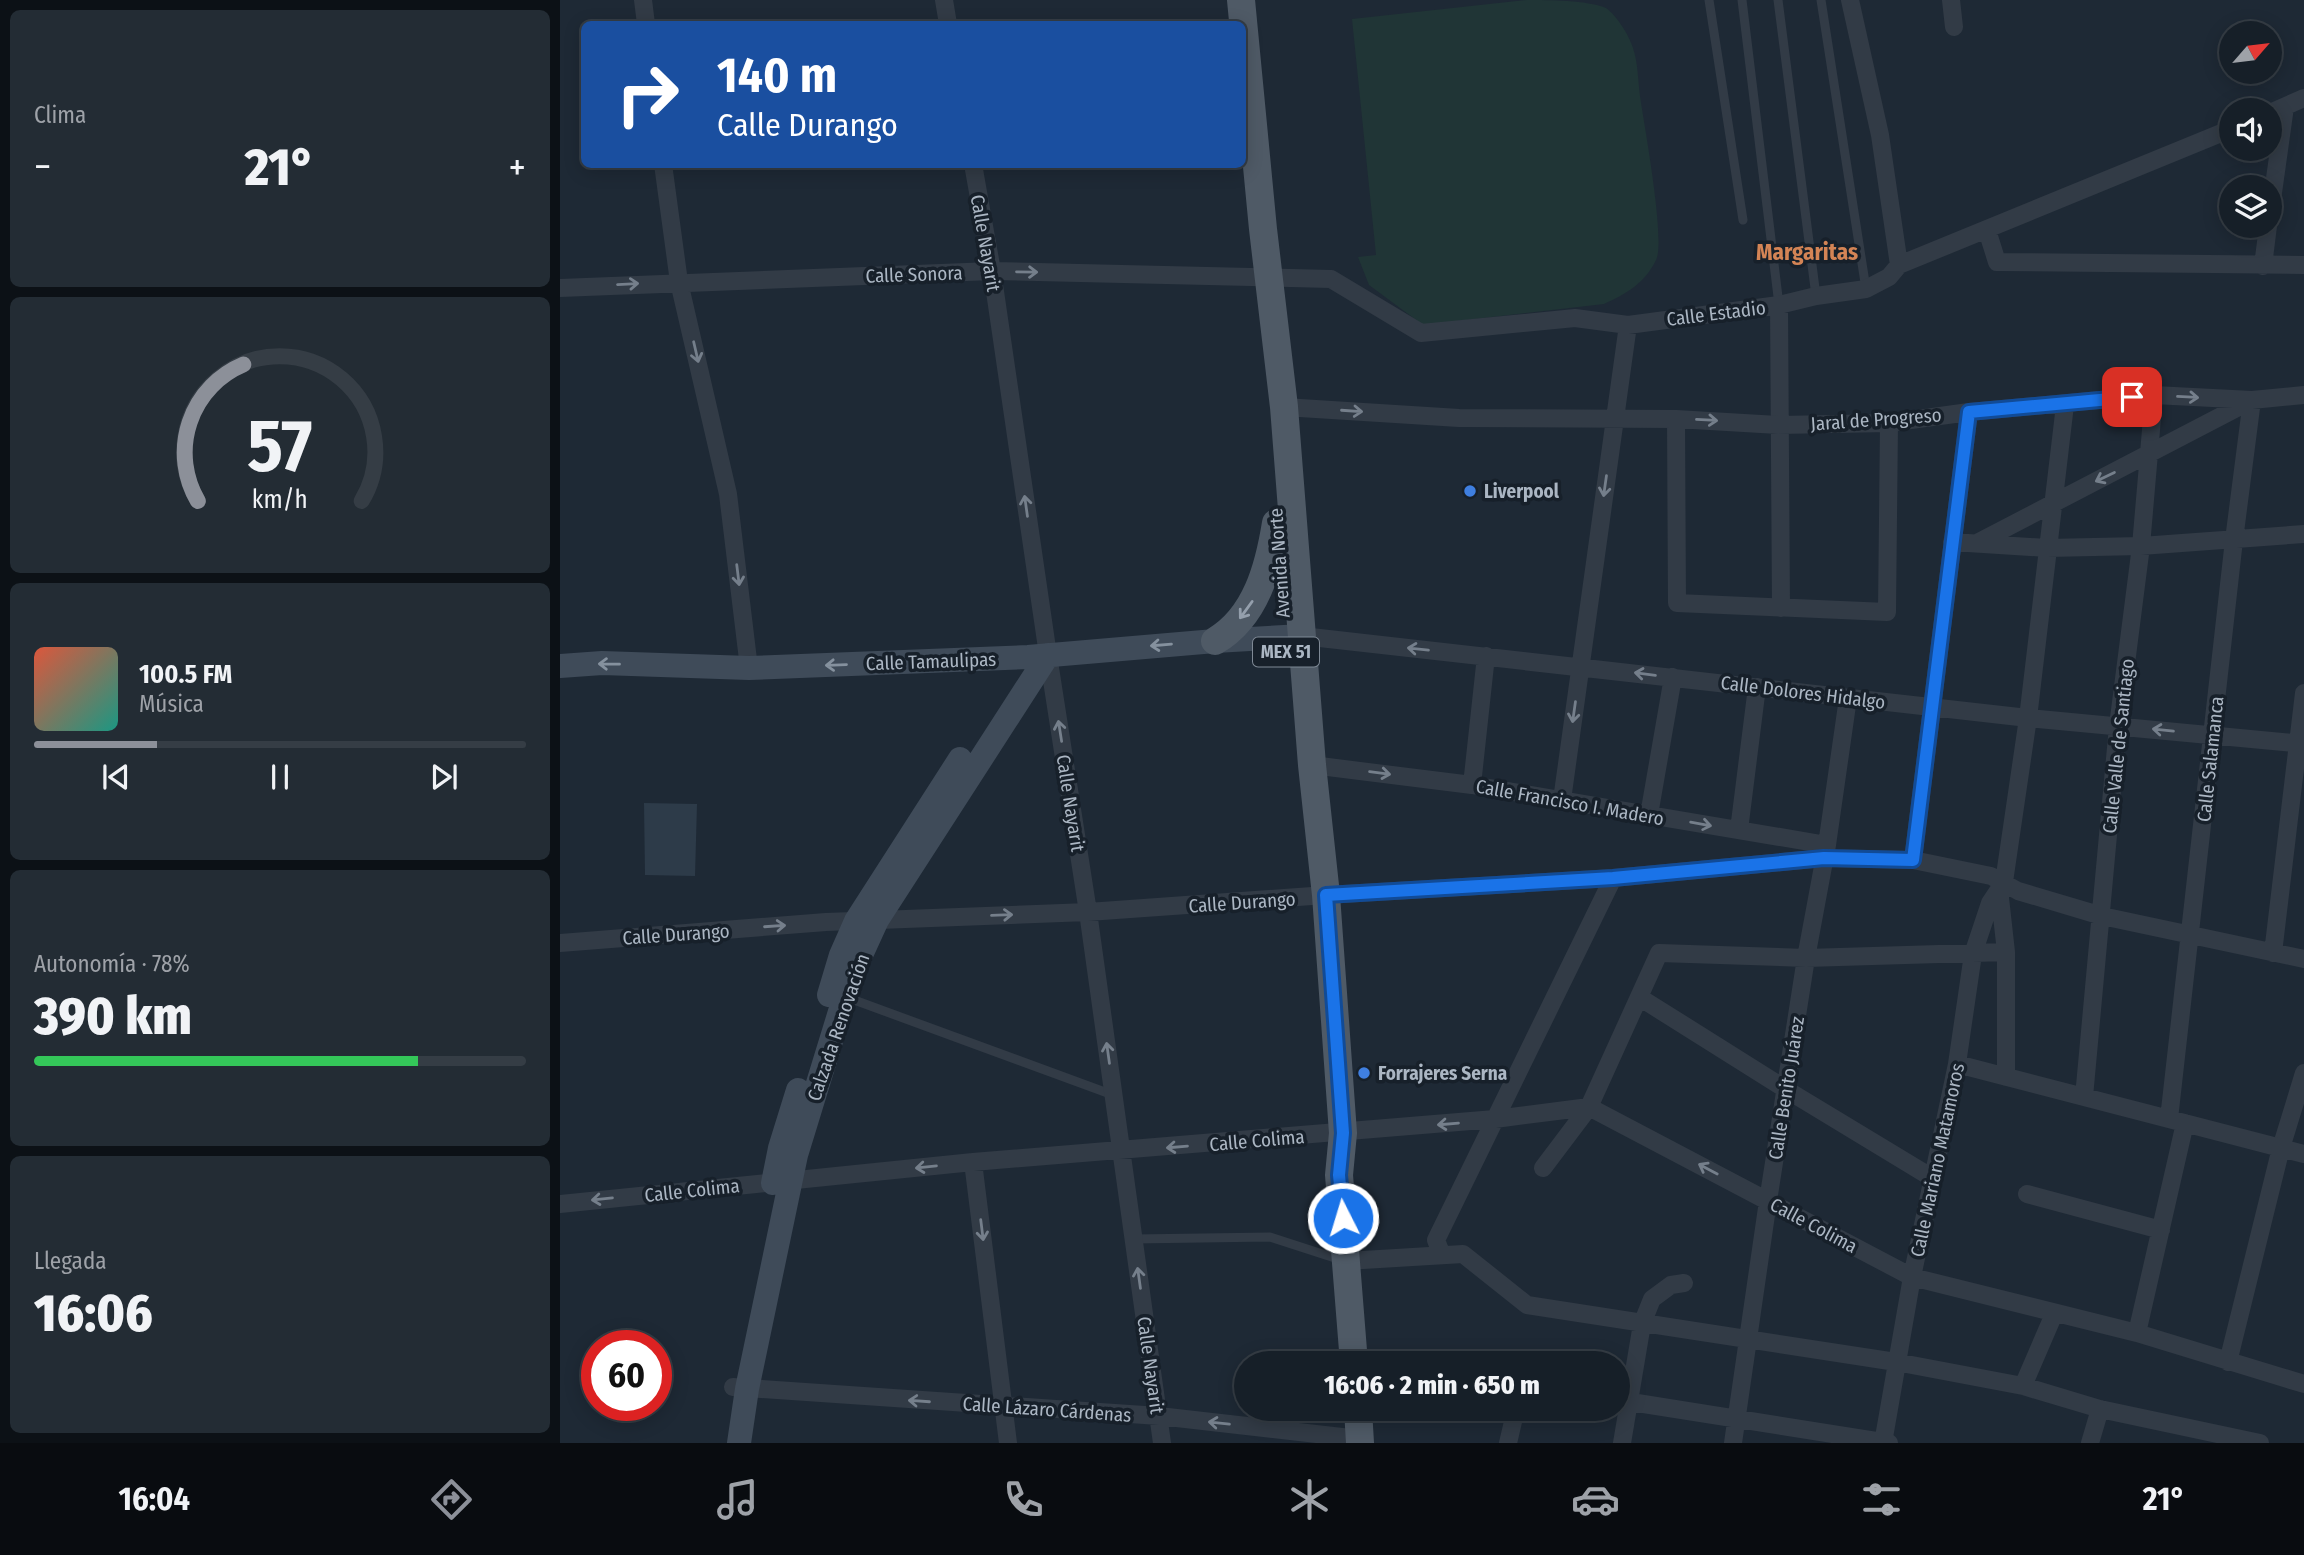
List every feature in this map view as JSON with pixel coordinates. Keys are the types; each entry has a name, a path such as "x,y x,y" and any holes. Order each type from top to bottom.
{"main road":[{"name":"Avenida Norte","path":"1241,0 1243,21"},
{"name":"Avenida Norte","path":"1246,52 1263,229 1261,317 1276,523 1312,765 1318,896"},
{"name":"Avenida Norte","path":"1264,277 1284,407 1293,637 1318,896"},
{"path":"1261,317 1266,330 1276,395 1284,407"},
{"path":"1215,641 1230,632 1253,600 1269,565 1276,523"},
{"name":"MEX 51","path":"1318,896 1353,1351"},
{"path":"1359,1421 1360,1441"}],"street":[{"path":"643,0 646,21"},
{"path":"944,0 948,21"},
{"path":"1850,0 1880,135 1899,265"},
{"path":"1951,0 1954,27"},
{"path":"2282,108 2304,98"},
{"name":"Calle Estadio","path":"1264,277 1331,279 1421,333 1574,318 1628,325 1779,306 1816,296 1866,289 1889,277 1899,265 2219,134"},
{"path":"664,168 679,282 729,494 748,668"},
{"name":"Calle Nayarit","path":"974,168 992,271 1038,656 1088,912 1162,1443"},
{"path":"1987,230 1997,262 2304,265"},
{"path":"2263,266 2266,238"},
{"name":"Calle Sonora","path":"560,288 992,271 1264,277"},
{"path":"1779,306 1781,608"},
{"path":"1562,800 1628,325"},
{"name":"Jaral de Progreso","path":"1284,407 1459,418 1676,419 1778,425 1889,423 1969,412 2154,395 2252,400 2304,395"},
{"name":"Calle Valle de Santiago","path":"2084,1097 2118,726 2141,546 2154,395"},
{"path":"1978,543 2252,400"},
{"name":"Calle Salamanca","path":"2137,1333 2161,1230 2177,1121 2190,933 2252,400"},
{"path":"2006,1077 2006,952 2001,886 2028,718 2065,405"},
{"path":"1913,860 1969,412"},
{"path":"1676,419 1676,603 1887,612 1889,423"},
{"path":"1952,542 2047,548 2141,546 2304,534"},
{"name":"Calle Tamaulipas","path":"560,666 602,663 748,668 1038,656 1293,637"},
{"name":"Calle Dolores Hidalgo","path":"1293,637 1486,656 2028,718 2301,744"},
{"name":"Calzada Renovación","path":"725,1443 740,1388 782,1181 780,1148 833,981 867,920 1038,656"},
{"path":"1472,785 1486,656"},
{"path":"1649,815 1673,677"},
{"path":"1739,830 1756,687"},
{"path":"2273,953 2301,744 2304,693"},
{"name":"Calle Benito Juárez","path":"1733,1443 1768,1201 1806,958 1826,851 1848,698"},
{"name":"Calle Francisco I. Madero","path":"1312,765 1472,785 1562,800 1739,830 1826,851"},
{"name":"Calle Durango","path":"560,943 867,920 1088,912 1613,878 1826,851 1913,860 1991,876 2001,886 2102,916 2304,959"},
{"path":"1441,1253 1436,1240 1613,878"},
{"name":"Calle Mariano Matamoros","path":"1885,1443 1896,1362 1912,1277 1957,1064 1973,954 1990,903 2001,886"},
{"name":"Calzada Renovación","path":"782,1181 796,1155 867,920"},
{"path":"1543,1168 1589,1107 1659,954 1806,958 2006,952"},
{"path":"1639,997 1934,1179"},
{"path":"1957,1064 2304,1154"},
{"path":"2228,1362 2281,1148 2303,1077"},
{"name":"Calle Colima","path":"560,1204 973,1162 1495,1119 1589,1107 1912,1277 2137,1333 2304,1384"},
{"path":"973,1162 1008,1443"},
{"path":"2027,1194 2161,1230"},
{"path":"1346,1261 1441,1253 1462,1254 1527,1305 1896,1362 2023,1386 2100,1409 2260,1443"},
{"path":"1622,1443 1642,1324 1652,1299 1671,1285 1684,1283"},
{"path":"2023,1386 2054,1314"},
{"name":"Calzada Renovación","path":"739,1443 740,1388"},
{"name":"Calle Lázaro Cárdenas","path":"740,1388 1159,1416 1360,1441"},
{"path":"1631,1402 1885,1443"},
{"path":"2090,1443 2100,1409"},
{"path":"1508,1443 1513,1421"}],"lane":[{"path":"1709,0 1743,220"},
{"path":"1742,0 1779,306"},
{"path":"1778,0 1816,296"},
{"path":"1821,0 1866,289"},
{"path":"845,997 1114,1095"},
{"path":"1134,1239 1270,1237 1346,1261"}],"green space":[{"path":"1527,0 1557,0 1598,5 1610,11 1629,37 1636,60 1653,181 1658,230 1656,260 1634,287 1604,304 1423,325 1369,285 1358,257 1376,255 1352,19"}],"building":[{"path":"644,803 697,804 695,876 645,875"}],"place":[{"name":"Liverpool","path":"1470,491"},
{"name":"Forrajeres Serna","path":"1364,1073"}],"district":[{"name":"Margaritas","path":"1807,252"}],"route":[{"path":"1343,1218 1339,1175 1343,1133 1326,895 1613,878 1824,858 1913,860 1969,412 2132,397"}]}
